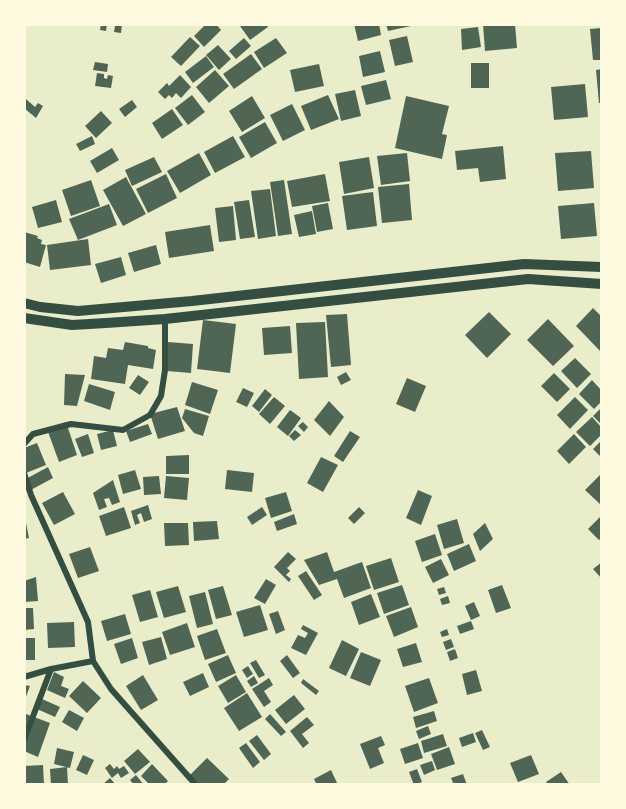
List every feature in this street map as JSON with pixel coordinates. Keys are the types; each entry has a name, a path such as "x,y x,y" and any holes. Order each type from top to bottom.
{"highway":[{"path":"24,303 78,311 192,301 524,264 602,267"},
{"path":"24,318 72,325 165,319 528,279 602,284"}],"street":[{"path":"24,444 33,434 71,424 123,430 150,415 161,396 165,370 165,319"},
{"path":"24,473 31,495 88,622 93,662 111,689 196,785"},
{"path":"24,676 93,662"},
{"path":"24,740 51,669"}],"building":[{"path":"101,24 107,24 106,31 100,30"},
{"path":"109,24 122,24 121,33 114,32 115,26"},
{"path":"206,24 216,24 221,30 204,47 194,36"},
{"path":"242,24 266,24 268,27 250,40 240,26"},
{"path":"354,24 379,24 381,35 358,41"},
{"path":"386,24 410,24 411,26 388,31"},
{"path":"483,24 515,24 517,48 485,51"},
{"path":"478,27 481,47 462,50 461,29"},
{"path":"602,28 602,60 593,60 590,29"},
{"path":"407,36 413,62 395,66 389,40"},
{"path":"190,37 200,46 181,66 171,57"},
{"path":"244,38 251,46 236,59 229,51"},
{"path":"276,38 287,53 264,68 254,52"},
{"path":"218,45 231,59 219,70 206,55"},
{"path":"380,51 385,72 363,77 359,56"},
{"path":"251,54 262,69 234,89 223,74"},
{"path":"206,56 214,67 193,83 185,72"},
{"path":"95,62 108,64 107,72 93,70"},
{"path":"471,63 489,63 489,88 471,88"},
{"path":"319,64 324,86 295,92 290,70"},
{"path":"602,69 602,103 599,103 596,70"},
{"path":"215,70 229,86 209,103 196,87"},
{"path":"97,73 104,74 104,78 107,79 108,75 113,76 111,88 95,86"},
{"path":"180,75 191,87 181,98 176,93 172,98 169,95 165,99 158,92 167,83 169,86"},
{"path":"386,80 391,99 366,105 361,86"},
{"path":"585,84 588,117 554,120 551,87"},
{"path":"355,90 361,116 341,121 335,94"},
{"path":"192,95 205,112 188,125 175,108"},
{"path":"328,95 339,119 311,130 301,106"},
{"path":"252,96 265,118 242,132 229,111"},
{"path":"406,96 449,106 442,134 447,135 442,159 395,148"},
{"path":"26,99 35,107 38,103 43,106 36,118 24,108"},
{"path":"132,100 137,107 125,117 119,109"},
{"path":"292,104 305,130 283,141 270,115"},
{"path":"172,109 183,125 162,139 152,123"},
{"path":"101,111 112,123 96,138 85,126"},
{"path":"265,122 277,143 251,158 239,137"},
{"path":"92,136 95,144 80,151 76,144"},
{"path":"233,136 245,157 215,173 204,152"},
{"path":"503,146 506,179 480,182 478,168 457,170 455,151"},
{"path":"112,148 119,160 97,173 90,161"},
{"path":"591,151 594,188 558,191 555,153"},
{"path":"199,153 211,175 180,193 167,171"},
{"path":"407,153 410,181 381,185 377,156"},
{"path":"154,157 162,172 132,186 125,170"},
{"path":"369,157 374,188 344,194 339,162"},
{"path":"166,174 177,198 148,213 136,189"},
{"path":"325,174 330,201 292,207 287,181"},
{"path":"126,177 146,214 123,226 103,190"},
{"path":"91,180 100,206 71,216 62,190"},
{"path":"284,180 292,234 278,236 270,182"},
{"path":"409,184 412,220 382,223 378,187"},
{"path":"270,189 276,236 258,239 251,191"},
{"path":"373,192 377,226 347,230 342,196"},
{"path":"56,200 62,222 38,228 32,207"},
{"path":"249,200 255,237 240,239 234,202"},
{"path":"328,203 333,229 317,232 312,206"},
{"path":"594,203 597,236 561,239 558,206"},
{"path":"109,204 117,225 78,240 69,219"},
{"path":"233,206 236,240 219,242 215,208"},
{"path":"312,211 316,234 299,237 294,215"},
{"path":"210,225 214,251 169,258 165,232"},
{"path":"24,232 38,236 37,238 42,240 41,244 46,245 40,267 24,262"},
{"path":"88,239 91,265 50,270 47,245"},
{"path":"156,245 161,264 134,272 128,253"},
{"path":"121,257 126,275 101,283 95,264"},
{"path":"593,308 600,315 602,313 602,353 576,326"},
{"path":"489,312 511,334 487,358 465,335"},
{"path":"347,314 351,365 331,367 326,315"},
{"path":"548,319 574,346 553,366 527,340"},
{"path":"203,320 236,324 230,373 197,369"},
{"path":"325,322 328,377 299,379 296,323"},
{"path":"290,326 292,353 264,355 262,328"},
{"path":"125,342 148,346 156,350 153,369 128,365 125,384 91,379 94,356 106,358 108,348 123,350"},
{"path":"168,342 193,344 191,373 167,371"},
{"path":"575,358 591,374 577,388 561,371"},
{"path":"346,372 351,380 341,385 337,377"},
{"path":"554,373 570,389 557,402 541,386"},
{"path":"65,374 85,375 77,406 64,405"},
{"path":"138,375 149,382 140,395 129,388"},
{"path":"407,378 426,386 415,412 396,404"},
{"path":"592,380 602,391 602,401 594,409 579,394"},
{"path":"192,382 218,390 210,414 185,405"},
{"path":"89,384 115,392 110,410 84,401"},
{"path":"243,388 254,393 247,407 236,402"},
{"path":"265,389 272,395 259,412 252,406"},
{"path":"274,397 285,406 270,424 259,414"},
{"path":"575,397 588,410 570,429 557,415"},
{"path":"329,401 344,417 330,436 314,420"},
{"path":"177,407 185,431 158,439 150,414"},
{"path":"602,407 602,425 593,416"},
{"path":"185,409 209,416 203,436 194,433 182,418"},
{"path":"290,410 301,418 288,436 277,427"},
{"path":"592,417 602,428 602,434 590,446 576,432"},
{"path":"66,422 77,455 59,462 47,429"},
{"path":"303,422 308,427 304,432 298,426"},
{"path":"148,424 152,434 130,442 126,431"},
{"path":"113,430 117,446 101,450 97,434"},
{"path":"295,430 301,435 294,441 289,436"},
{"path":"350,431 360,437 343,462 334,456"},
{"path":"88,434 94,453 82,457 75,439"},
{"path":"574,434 586,447 569,464 557,451"},
{"path":"602,440 602,458 593,449"},
{"path":"37,443 46,465 26,473 24,448"},
{"path":"189,455 189,474 166,474 166,456"},
{"path":"321,457 338,465 323,492 307,483"},
{"path":"48,467 53,478 27,492 24,480"},
{"path":"135,470 141,489 123,494 118,475"},
{"path":"227,470 254,473 252,492 225,489"},
{"path":"602,473 602,504 601,505 585,490"},
{"path":"159,476 161,494 144,495 143,477"},
{"path":"166,476 189,478 187,500 164,498"},
{"path":"113,480 120,502 112,505 109,498 104,499 107,507 99,510 93,493"},
{"path":"418,490 432,496 421,525 406,518"},
{"path":"63,492 75,514 54,525 42,503"},
{"path":"286,492 292,511 271,518 265,498"},
{"path":"148,505 152,519 144,522 141,513 137,515 140,523 135,525 131,511"},
{"path":"124,507 131,528 106,536 99,516"},
{"path":"262,507 267,515 252,525 247,517"},
{"path":"359,507 365,513 354,524 348,518"},
{"path":"294,514 297,524 277,531 274,522"},
{"path":"602,515 602,538 599,540 588,529"},
{"path":"24,519 29,538 24,539"},
{"path":"457,519 464,543 444,549 437,525"},
{"path":"217,521 219,539 194,541 193,522"},
{"path":"164,523 188,523 189,545 165,546"},
{"path":"485,523 493,539 480,551 473,534"},
{"path":"435,534 442,555 422,562 415,541"},
{"path":"469,544 476,561 454,571 447,554"},
{"path":"90,547 99,571 78,578 69,554"},
{"path":"288,552 296,559 287,568 290,571 286,575 291,579 289,582 274,567"},
{"path":"327,552 334,572 362,562 371,588 344,598 337,579 319,585 304,560"},
{"path":"391,558 399,582 374,590 366,566"},
{"path":"441,559 449,575 433,583 425,567"},
{"path":"602,562 602,579 593,569"},
{"path":"306,571 322,595 314,600 298,576"},
{"path":"36,577 38,601 24,602 24,581"},
{"path":"266,579 276,585 265,604 254,598"},
{"path":"402,585 409,605 384,614 377,593"},
{"path":"502,585 511,608 496,613 488,590"},
{"path":"178,586 186,612 164,618 156,592"},
{"path":"223,586 232,615 216,619 208,590"},
{"path":"444,587 446,593 439,595 437,589"},
{"path":"150,590 158,617 140,622 132,595"},
{"path":"205,592 213,624 197,628 189,596"},
{"path":"371,594 380,617 359,625 351,602"},
{"path":"448,596 450,603 442,605 440,599"},
{"path":"474,602 480,616 471,620 465,606"},
{"path":"260,605 268,630 244,637 236,612"},
{"path":"411,607 418,627 394,637 386,616"},
{"path":"24,608 33,608 34,629 24,630"},
{"path":"278,611 285,630 276,634 269,614"},
{"path":"125,614 131,634 107,641 101,621"},
{"path":"471,621 474,629 460,634 457,626"},
{"path":"74,622 75,647 48,648 47,623"},
{"path":"187,623 195,647 170,655 162,632"},
{"path":"303,625 318,633 306,655 291,648 298,635 305,638 308,633 301,629"},
{"path":"217,629 226,653 205,660 197,636"},
{"path":"447,629 449,635 442,637 440,632"},
{"path":"161,637 167,659 149,665 142,642"},
{"path":"24,638 35,638 35,660 24,660"},
{"path":"132,638 138,658 121,664 114,644"},
{"path":"451,639 454,647 446,650 443,642"},
{"path":"342,640 359,649 346,676 329,668"},
{"path":"416,643 422,662 403,667 397,649"},
{"path":"455,649 458,658 450,661 447,652"},
{"path":"361,652 381,660 370,686 350,678"},
{"path":"228,655 236,673 216,682 208,664"},
{"path":"287,655 300,673 293,678 280,661"},
{"path":"256,660 265,675 259,678 250,663"},
{"path":"248,666 253,674 247,678 242,670"},
{"path":"476,670 482,691 467,695 462,674"},
{"path":"54,672 64,677 61,686 69,689 65,698 47,690"},
{"path":"203,673 209,687 190,696 183,682"},
{"path":"143,675 158,700 141,710 126,686"},
{"path":"236,675 246,692 228,703 218,686"},
{"path":"254,676 258,683 251,687 247,681"},
{"path":"269,678 273,685 264,691 271,702 264,707 252,689"},
{"path":"429,678 438,703 414,712 405,686"},
{"path":"303,679 319,691 316,695 301,683"},
{"path":"83,681 101,698 87,713 69,696"},
{"path":"24,685 30,686 24,702"},
{"path":"247,693 262,717 239,731 224,708"},
{"path":"294,695 305,709 286,724 275,710"},
{"path":"42,699 60,707 55,717 37,709"},
{"path":"69,710 84,718 77,731 62,722"},
{"path":"434,711 437,721 416,728 413,717"},
{"path":"26,714 50,723 38,757 24,751"},
{"path":"270,714 286,732 281,736 265,719"},
{"path":"307,717 314,725 302,734 309,743 303,748 290,731"},
{"path":"428,726 431,734 419,739 416,731"},
{"path":"482,730 490,747 483,750 475,733"},
{"path":"473,733 476,742 462,747 459,738"},
{"path":"443,734 447,746 424,753 421,741"},
{"path":"257,735 271,754 264,760 249,741"},
{"path":"381,736 385,745 378,748 384,763 370,769 360,744"},
{"path":"246,743 260,762 253,768 239,748"},
{"path":"418,743 423,758 405,764 400,749"},
{"path":"449,747 455,764 437,770 431,754"},
{"path":"57,748 74,752 70,768 54,764"},
{"path":"138,749 150,762 135,774 124,761"},
{"path":"83,755 94,760 87,775 76,770"},
{"path":"531,755 539,774 518,782 510,763"},
{"path":"207,758 229,779 223,785 200,785 190,775"},
{"path":"432,761 435,770 424,775 420,765"},
{"path":"110,764 114,769 117,766 119,769 124,766 129,773 121,778 118,773 112,778 105,768"},
{"path":"152,764 168,781 164,785 150,785 141,776"},
{"path":"43,765 44,785 24,785 24,766"},
{"path":"67,767 68,785 51,785 50,769"},
{"path":"417,769 422,782 414,785 409,772"},
{"path":"331,770 338,785 317,785 314,779"},
{"path":"561,772 570,785 548,785 546,782"},
{"path":"463,774 467,785 454,785 451,778"},
{"path":"136,775 144,785 134,785 130,780"},
{"path":"110,778 116,785 102,785"}]}
